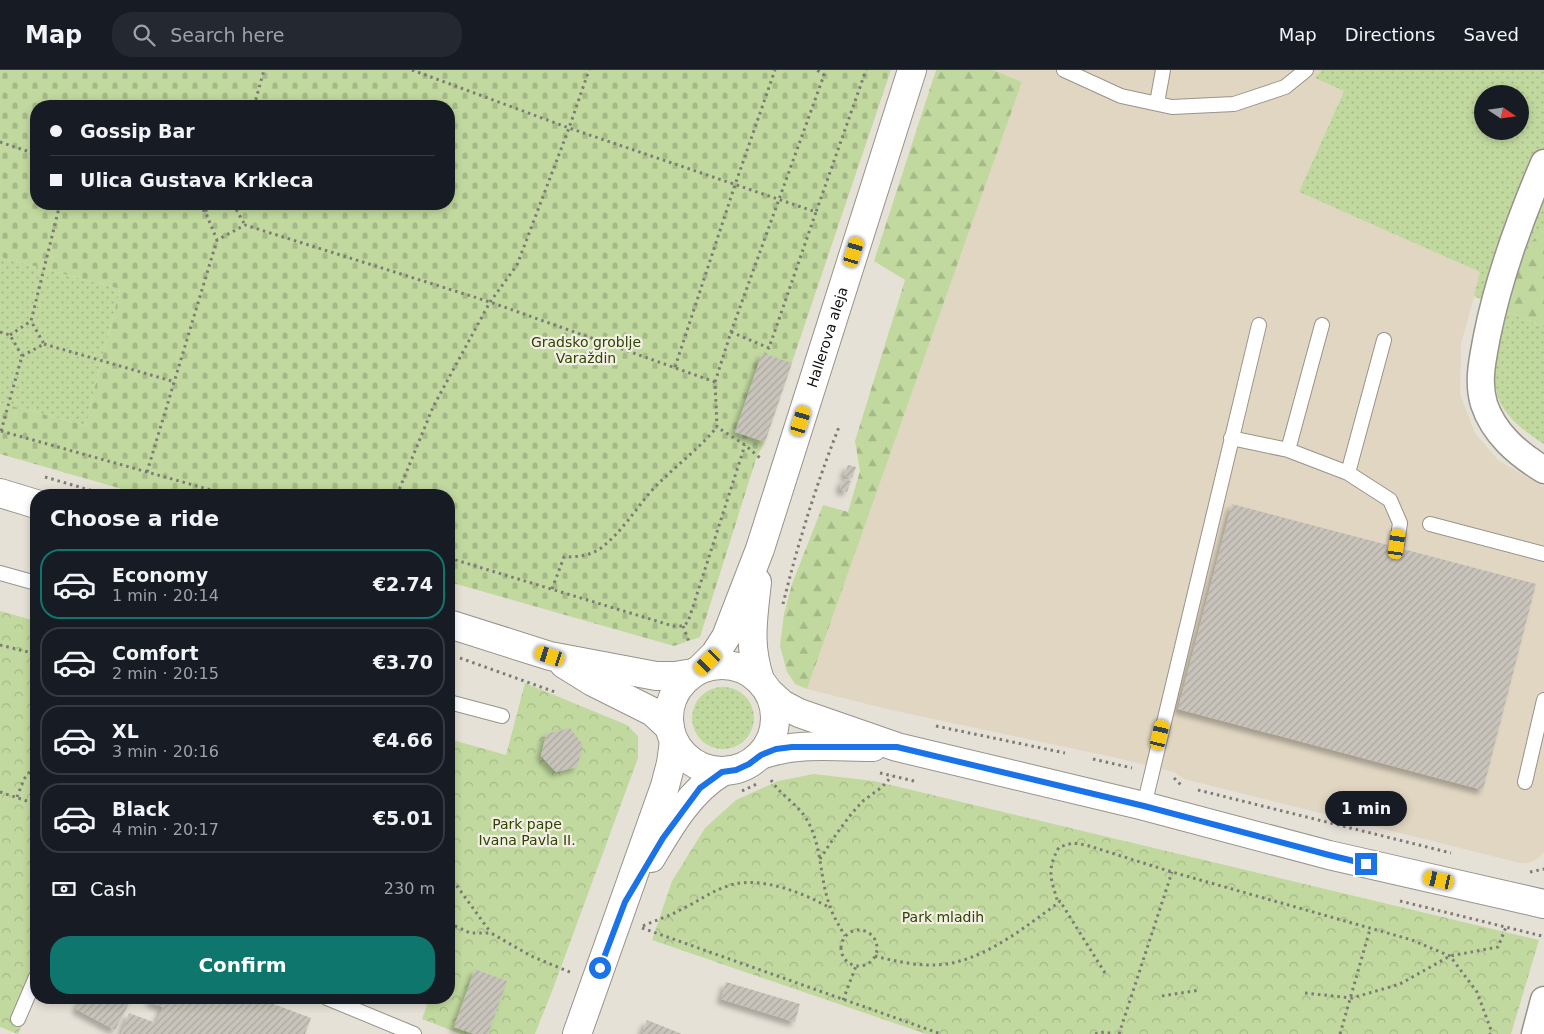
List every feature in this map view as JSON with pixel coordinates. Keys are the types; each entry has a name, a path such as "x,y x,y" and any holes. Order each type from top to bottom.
{"main road":[{"name":"Hallerova aleja","path":"697,671 715,654 726,637 760,548 912,70"},
{"path":"0,493 30,502"},
{"name":"Hallerova aleja","path":"760,548 752,636 754,662 765,687"},
{"path":"455,626 550,656 656,676 675,676 716,664 732,665 747,670 782,704 799,713 897,747 1144,806 1329,855 1544,904"},
{"path":"550,656 594,682 653,712 672,735 682,754 693,764 729,783"},
{"path":"634,910 671,763 672,735 669,712 673,697 681,683 697,671"},
{"path":"764,771 775,726 775,709 765,687"},
{"path":"764,771 776,749 792,747 897,747"},
{"path":"729,783 736,770 749,764 764,771"},
{"path":"577,1034 634,910 663,838 700,788 729,783"}],"street":[{"path":"1544,163 1504,268 1481,366 1481,386 1484,404 1503,437 1516,451 1544,470"},
{"path":"1535,1034 1544,1000"}],"lane":[{"path":"1064,70 1121,96 1172,107 1234,104 1285,87 1306,70"},
{"path":"1157,103 1163,70"},
{"path":"1144,806 1259,325"},
{"path":"1288,450 1322,325"},
{"path":"1348,473 1384,340"},
{"path":"1232,438 1288,450 1348,473 1390,500 1400,523 1397,544"},
{"path":"1430,524 1544,554"},
{"path":"0,573 30,581"},
{"path":"1525,782 1544,700"},
{"path":"455,704 502,716"},
{"path":"18,1019 30,991"},
{"path":"342,1004 414,1034"}],"path":[{"path":"256,100 264,70"},
{"path":"412,70 569,128 816,212"},
{"path":"399,489 433,407 490,302 517,265 589,70"},
{"path":"675,367 775,70"},
{"path":"552,590 564,558 581,557 600,549 655,487 705,442 717,426 714,382 824,75 817,70"},
{"path":"731,332 769,348 866,70"},
{"path":"0,142 30,152"},
{"path":"10,335 31,321 59,210"},
{"path":"147,472 217,240 206,211 203,210"},
{"path":"236,210 245,225 490,302 714,382"},
{"path":"217,240 245,225"},
{"path":"31,321 44,344 174,382"},
{"path":"0,332 10,335 22,356 1,431 208,489"},
{"path":"22,356 44,344"},
{"path":"717,426 745,445 762,460"},
{"path":"783,605 820,475 839,427"},
{"path":"455,560 672,626 683,626 688,622 745,445"},
{"path":"44,477 86,489"},
{"path":"0,645 30,652"},
{"path":"455,656 564,695"},
{"path":"933,726 1065,753"},
{"path":"1092,759 1133,768"},
{"path":"729,783 764,771 776,788 793,803 806,819 816,842 830,908 845,936"},
{"path":"17,797 24,779 30,772"},
{"path":"819,860 852,813 863,801 882,788 892,776 874,772"},
{"path":"1174,778 1180,786 1188,788"},
{"path":"1198,790 1454,854"},
{"path":"0,792 30,802"},
{"path":"1058,903 1051,879 1051,861 1059,847 1073,843 1086,845 1172,872 1412,940 1450,956 1477,992 1491,1030 1490,1034"},
{"path":"1526,871 1533,872 1544,869"},
{"path":"1119,1034 1172,872"},
{"path":"640,927 682,910 712,892 733,884 752,882 784,888 830,908"},
{"path":"455,883 491,933 532,956 572,973"},
{"path":"876,956 909,963 937,965 970,958 1023,929 1060,901 1104,973"},
{"path":"634,910 640,927"},
{"path":"455,926 470,933 491,933"},
{"path":"640,927 941,1034"},
{"path":"1304,993 1352,998 1400,984 1450,956 1498,947 1505,928"},
{"path":"1340,1034 1352,998 1370,929"},
{"path":"854,930 866,931 871,934 877,945 876,956 868,965 856,966 845,960 840,948 845,936 854,930"},
{"path":"843,1000 856,966"},
{"path":"1162,996 1200,990"},
{"path":"1094,1034 1104,1032 1114,1034"}],"shaded area":[{"path":"993,70 1353,70 1299,192 1481,272 1461,344 1460,394 1475,433 1498,460 1544,487 1544,852 1539,858 1529,863 1520,863 1184,779 1174,772 1113,757 891,710 807,689 1022,82"}],"green space":[{"name":"Gradsko groblje Varaždin","path":"0,70 891,70 765,442 757,456 700,637 674,646 455,584 455,489 122,489 0,454 0,403 85,425 120,289 0,257"},
{"path":"936,70 993,70 1022,82 807,689 795,684 787,672 780,646 784,614 792,584 823,505 848,512 860,471 855,441 905,280 874,261"},
{"path":"1322,70 1544,70 1544,229 1533,240 1507,312 1474,296 1480,272 1299,192 1344,91 1315,78"},
{"path":"1544,229 1544,327 1507,312 1513,275 1533,240"},
{"path":"0,257 120,289 85,425 0,403"},
{"path":"1507,312 1544,327 1544,444 1523,430 1509,416 1500,402 1495,387 1497,354"},
{"path":"0,611 30,619 30,1004 32,1004 18,1034 0,1027"},
{"name":"Park pape Ivana Pavla II.","path":"525,683 627,725 638,736 638,758 535,1034 461,1034 422,1019 427,1005 424,1004 455,1004 455,741 506,755"},
{"path":"723,687 740,692 745,696 749,701 754,718 749,735 745,740 740,744 723,749 706,744 701,740 697,735 692,718 697,701 701,696 706,692"},
{"name":"Park mladih","path":"814,774 874,781 1539,940 1511,1034 926,1034 652,940 672,881 705,828 736,800 778,781"}],"building":[{"path":"762,353 792,363 765,442 735,432"},
{"path":"848,465 856,467 852,478 844,475"},
{"path":"843,479 851,481 847,492 840,489"},
{"path":"1232,504 1536,584 1483,790 1178,709"},
{"path":"570,728 583,745 577,767 556,772 541,756 546,734"},
{"path":"475,969 507,981 488,1034 474,1034 454,1027"},
{"path":"726,982 800,1004 795,1022 721,999"},
{"path":"79,1004 129,1004 115,1030 76,1009"},
{"path":"155,1004 273,1004 311,1018 305,1034 121,1034 129,1013 156,1023 163,1007"},
{"path":"647,1020 682,1034 642,1034"}],"route":[{"path":"600,968 625,902 663,838 691,799 711,778 722,772 736,770 749,764 761,755 776,749 819,746 897,747 1144,806 1366,864"}]}
